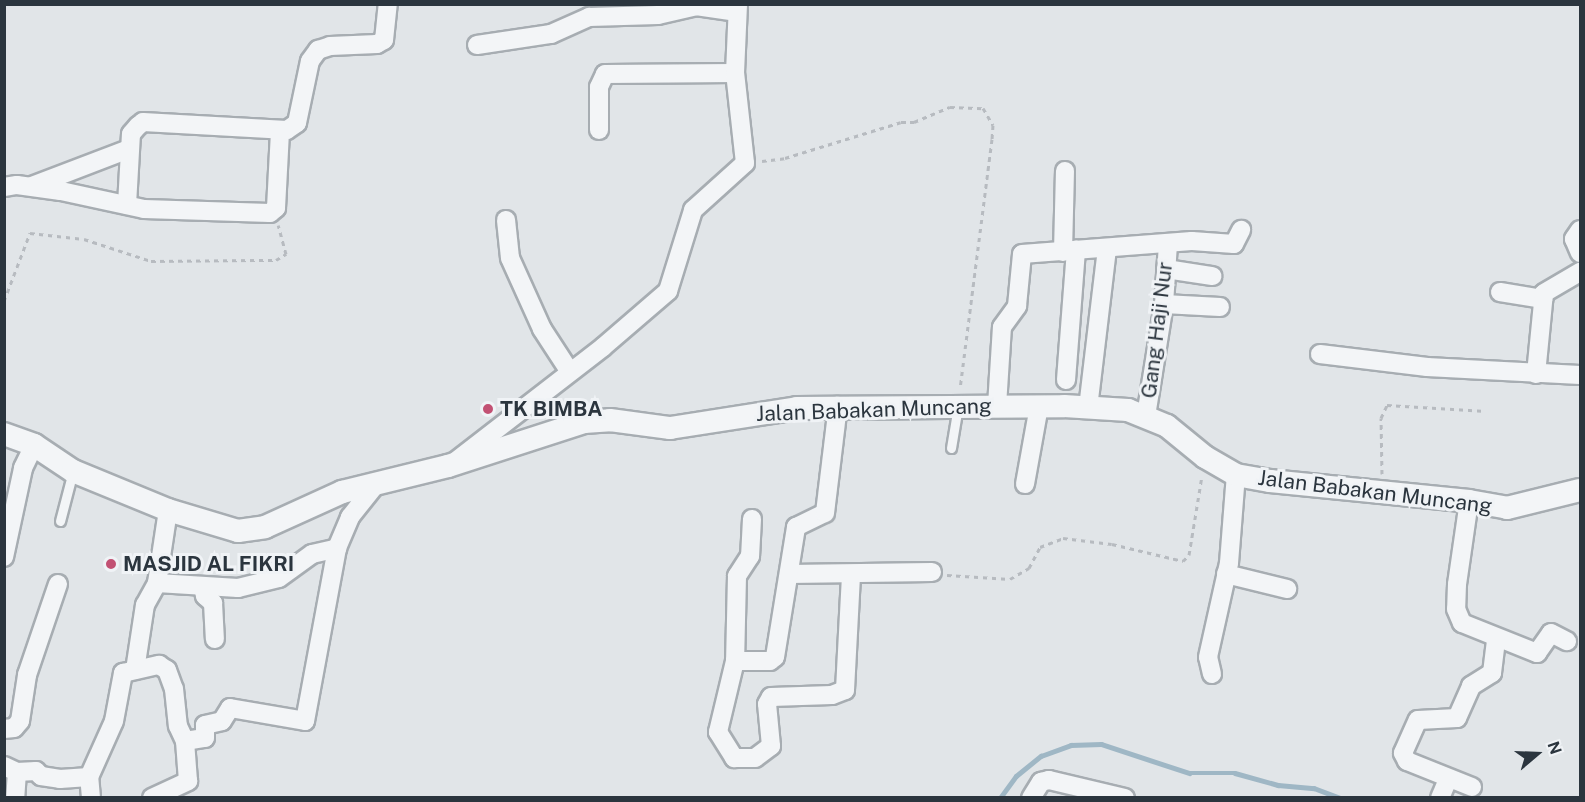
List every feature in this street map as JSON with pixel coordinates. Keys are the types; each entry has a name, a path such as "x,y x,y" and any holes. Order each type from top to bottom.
{"street":[{"path":"127,205 131,134 143,122 279,131 297,123 306,68 318,50 377,44 384,40 388,4"},
{"path":"448,466 570,372 668,291 680,264 693,210 745,163 735,73 737,8 696,6 658,15 589,16 551,34 477,45"},
{"path":"598,130 599,87 605,74 735,73"},
{"path":"4,187 30,186 144,209 273,212 279,131"},
{"path":"30,186 129,149"},
{"path":"1065,171 1069,250 1066,380"},
{"path":"506,220 510,258 542,329 570,372"},
{"path":"997,406 1002,327 1017,306 1022,255 1028,251 1107,249 1192,241 1234,244 1241,230"},
{"path":"1581,230 1574,239 1581,253"},
{"name":"Gang Haji Nur","path":"1146,416 1164,304 1168,244"},
{"path":"1088,408 1107,249"},
{"path":"1166,269 1212,276"},
{"path":"1536,374 1543,299 1548,290 1581,272"},
{"path":"1500,292 1543,299"},
{"path":"1164,304 1220,307"},
{"path":"1320,354 1427,367 1581,375"},
{"path":"735,661 770,661 775,657 797,524 825,513 838,406"},
{"name":"Jalan Babakan Muncang","path":"4,434 34,445 73,471 168,510 238,531 254,531 342,492 448,466 584,422 610,420 670,428 754,412 838,406 1039,406 1088,408 1146,416 1236,475 1382,494 1469,501 1515,508 1581,490"},
{"path":"1024,484 1039,406"},
{"path":"4,557 23,468 34,445"},
{"path":"1212,674 1208,657 1226,574 1236,475"},
{"path":"185,741 205,738 205,724 222,721 230,708 302,722 307,719 337,548 350,517 376,483"},
{"path":"1469,501 1456,609 1462,624 1496,639 1507,640 1538,653 1551,633 1567,641"},
{"path":"135,670 145,605 157,583 168,510"},
{"path":"752,519 750,556 736,576 735,661 718,732 730,755 740,759 765,753 771,746 767,704 771,697 832,695 845,690 851,574"},
{"path":"157,583 238,588 279,578 312,554 337,548"},
{"path":"789,574 932,572"},
{"path":"1226,574 1287,589"},
{"path":"4,729 14,729 20,721 27,675 58,584"},
{"path":"203,587 205,596 213,603 215,639"},
{"path":"1472,787 1407,761 1403,753 1418,720 1457,718 1471,686 1492,673 1496,639"},
{"path":"91,798 88,777 114,721 121,675 159,665 167,670 174,689 177,726 185,741 188,781 152,798"},
{"path":"15,798 11,769 36,771 41,776 60,779 88,777"},
{"path":"1440,798 1448,779"},
{"path":"1031,798 1037,786 1049,780 1125,798"}],"lane":[{"path":"951,448 958,406"},
{"path":"60,521 73,471"}],"path":[{"path":"745,163 786,158 838,139 914,122 950,107 982,108 993,125 992,139 958,406"},
{"path":"4,301 30,233 84,239 151,261 282,260 286,254 273,212"},
{"path":"1382,494 1382,418 1387,405 1486,411"},
{"path":"932,572 966,579 1010,579 1029,568 1040,547 1063,538 1112,544 1183,561 1189,555 1203,471"}],"waterway":[{"path":"1000,798 1016,776 1041,756 1071,745 1101,744 1189,773 1235,773 1278,785 1314,788 1340,798"}],"place":[{"name":"TK BIMBA","path":"488,409"},
{"name":"MASJID AL FIKRI","path":"111,564"}]}
